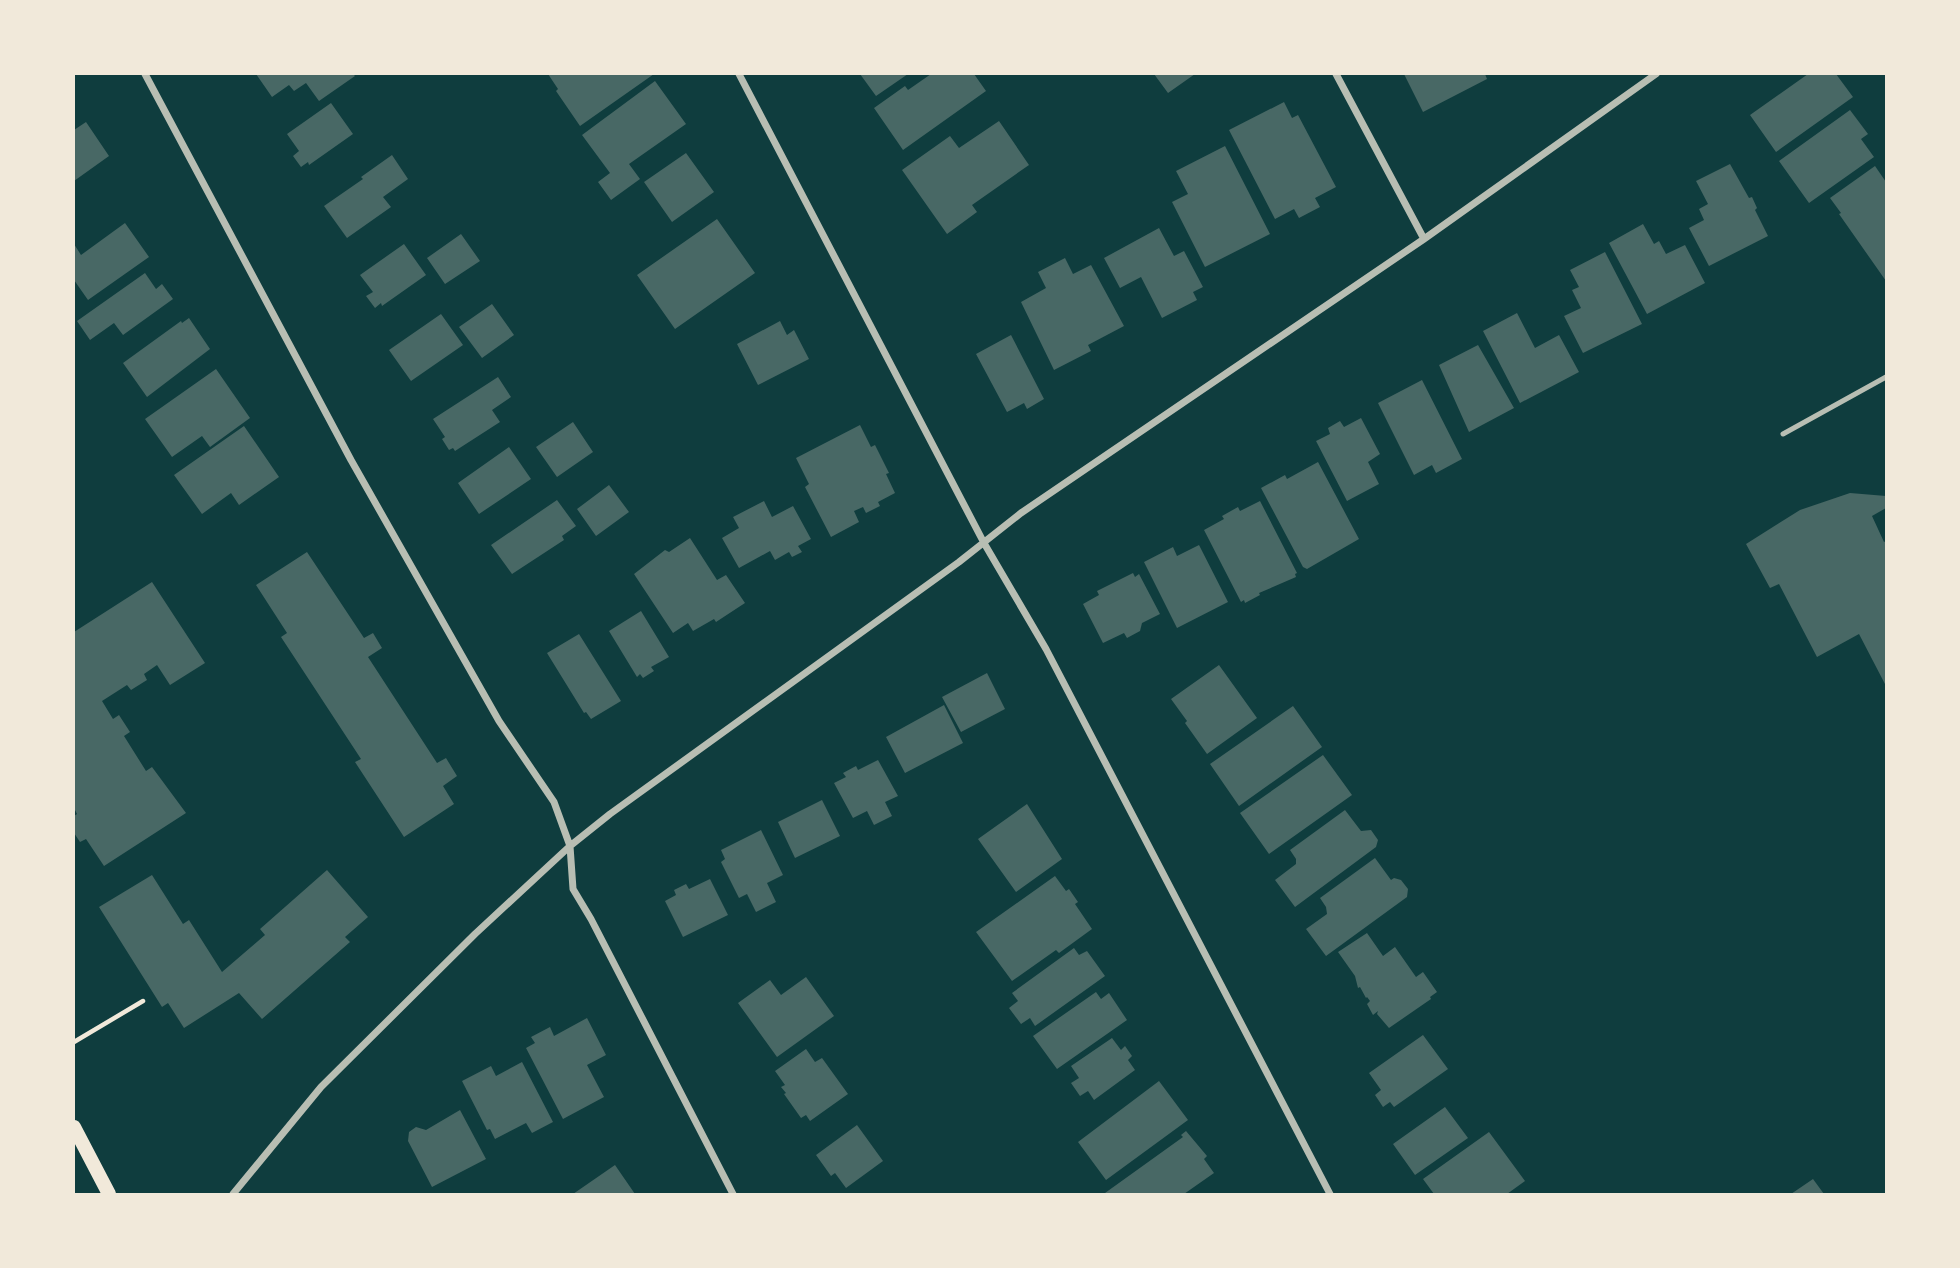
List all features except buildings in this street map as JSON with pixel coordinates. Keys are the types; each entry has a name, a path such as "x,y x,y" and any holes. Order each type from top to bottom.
{"main road":[{"path":"74,1126 109,1195"}],"street":[{"path":"145,74 351,460 499,721 554,802 570,846 573,889 733,1195"},
{"path":"739,74 984,543 1046,649 1330,1195"},
{"path":"1336,74 1424,239"},
{"path":"233,1195 320,1087 475,934 570,846 610,814 984,543 1021,513 1424,239 1656,74"}],"lane":[{"path":"1783,434 1886,377"}],"path":[{"path":"74,1042 143,1001"}]}
